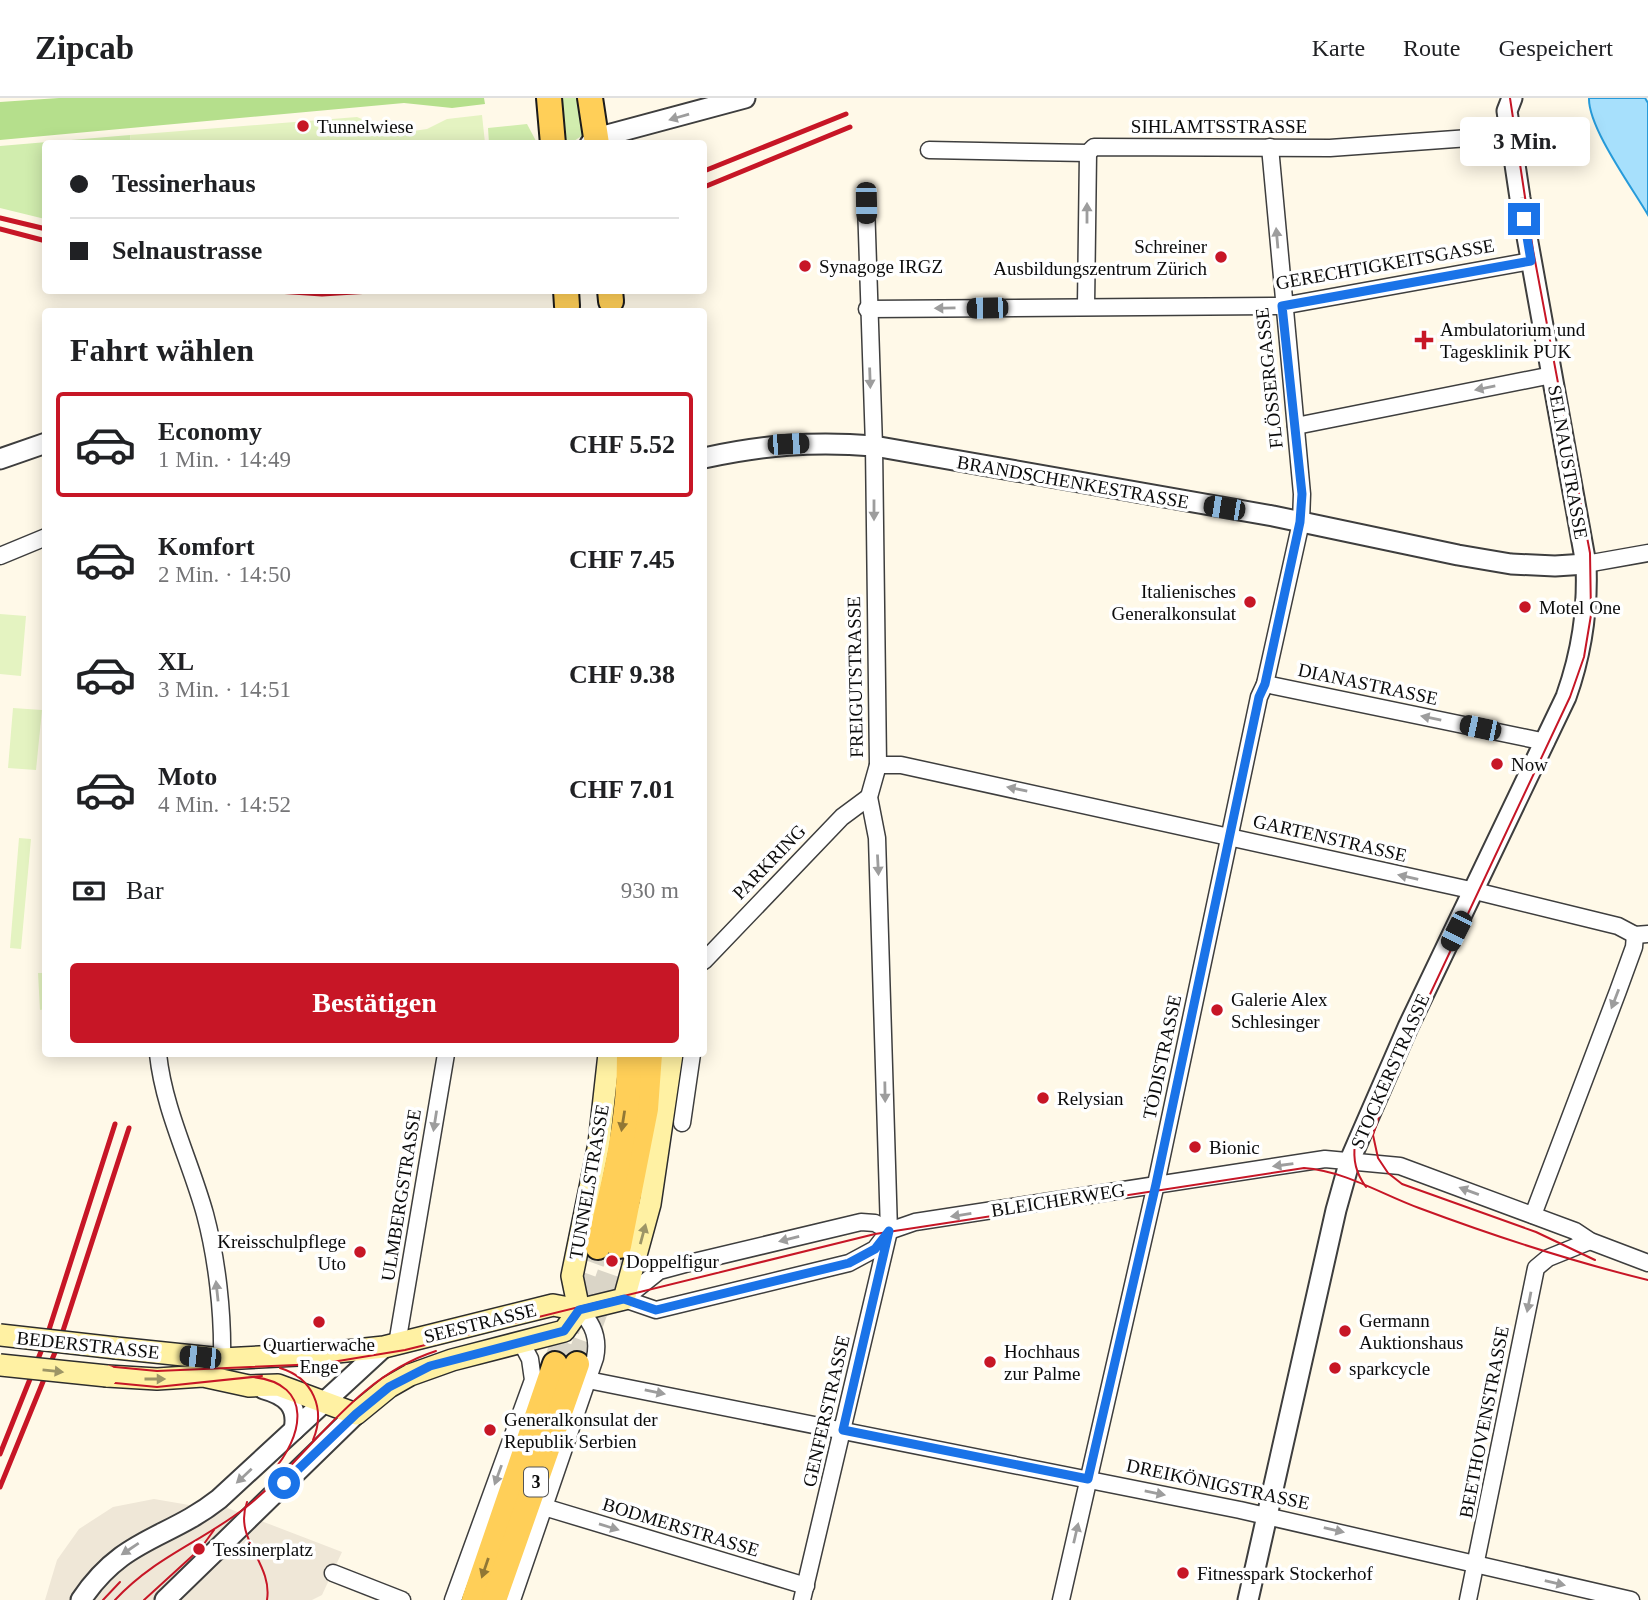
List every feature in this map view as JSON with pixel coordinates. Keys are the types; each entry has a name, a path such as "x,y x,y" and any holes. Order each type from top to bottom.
{"main road":[{"path":"549,98 553,140"},
{"path":"590,98 594,140"},
{"name":"TUNNELSTRASSE","path":"579,1310 572,1276 599,1144 609,1057"},
{"name":"TUNNELSTRASSE","path":"628,1057 626,1105 608,1247 644,1122 650,1057"},
{"path":"579,1310 624,1299 650,1204 672,1057"},
{"name":"SEESTRASSE","path":"356,1414 373,1398 410,1375 452,1360 564,1331 579,1310 553,1305 391,1345"},
{"name":"BEDERSTRASSE","path":"0,1335 222,1359 266,1358 391,1345"},
{"path":"203,1377 222,1359"},
{"name":"BEDERSTRASSE","path":"0,1366 157,1380 203,1377 249,1386 278,1385 356,1414"},
{"name":"3","path":"474,1600 573,1369"},
{"name":"3","path":"494,1600 573,1369"}],"street":[{"path":"601,140 745,98"},
{"name":"SELNAUSTRASSE","path":"1492,98 1509,105 1511,135 1531,261 1586,564"},
{"name":"SIHLAMTSSTRASSE","path":"929,150 1088,153 1094,147 1363,146 1511,135"},
{"name":"FLÖSSERGASSE","path":"1270,147 1282,306 1302,494 1300,522"},
{"path":"1086,306 1088,153"},
{"name":"FREIGUTSTRASSE","path":"866,203 867,310 874,446 878,765 869,797 878,851 889,1231"},
{"name":"GERECHTIGKEITSGASSE","path":"867,310 1282,306 1531,261"},
{"path":"1296,426 1552,375"},
{"name":"BRANDSCHENKESTRASSE","path":"707,457 758,446 817,443 874,446 1300,522 1498,562 1555,566 1586,564 1648,553"},
{"path":"0,459 42,444"},
{"name":"TÖDISTRASSE","path":"1061,1600 1156,1184 1259,697 1265,684 1300,522"},
{"path":"0,556 42,539"},
{"name":"STOCKERSTRASSE","path":"1248,1600 1336,1210 1350,1160 1408,1027 1566,697 1581,647 1587,607 1586,564"},
{"name":"DIANASTRASSE","path":"1265,684 1546,741"},
{"name":"GARTENSTRASSE","path":"878,765 925,769 1084,803 1475,891 1641,934"},
{"name":"PARKRING","path":"707,958 842,817 869,797"},
{"path":"1532,1215 1641,934"},
{"path":"158,1057 162,1084 205,1215 214,1267 222,1359"},
{"name":"ULMBERGSTRASSE","path":"391,1345 445,1057"},
{"path":"682,1123 692,1057"},
{"name":"BLEICHERWEG","path":"624,1299 656,1310 849,1263 875,1249 889,1231 915,1222 1325,1159 1400,1166 1575,1230 1590,1241 1648,1264"},
{"path":"624,1299 659,1271 685,1264 861,1222 875,1223 889,1231"},
{"name":"GENFERSTRASSE","path":"804,1593 889,1231"},
{"name":"BEETHOVENSTRASSE","path":"1468,1600 1536,1268 1548,1258 1590,1241"},
{"path":"512,1600 544,1507 573,1369 595,1358 597,1339 590,1322 579,1310"},
{"path":"453,1600 533,1380 530,1359 521,1342"},
{"name":"SEESTRASSE","path":"81,1600 94,1580 121,1555 208,1508 391,1345"},
{"name":"DREIKÖNIGSTRASSE","path":"573,1369 843,1430 1267,1516 1631,1600"},
{"path":"249,1386 275,1392 289,1401 296,1420 294,1430"},
{"name":"SEESTRASSE","path":"165,1600 356,1414"},
{"name":"BODMERSTRASSE","path":"544,1507 804,1593"},
{"path":"333,1573 402,1600"}],"green space":[{"path":"59,98 484,98 485,104 452,108 404,103 0,140 0,102"},
{"path":"561,98 578,98 583,135 576,140 565,140"},
{"name":"Tunnelwiese","path":"482,115 485,140 131,140 130,135 357,117 388,130 407,132 427,129 447,119"},
{"path":"527,124 535,140 489,140 488,128"},
{"path":"130,135 131,140 71,140"},
{"path":"42,142 42,218 0,208 0,146"},
{"path":"0,614 26,616 21,676 0,674"},
{"path":"13,708 42,710 36,770 8,768"},
{"path":"19,838 31,839 21,949 10,948"},
{"path":"38,973 42,973 42,1010"}],"shaded area":[{"name":"Tessinerplatz","path":"154,1499 195,1506 204,1499 342,1552 322,1595 312,1600 45,1600 57,1560 79,1529 113,1507"}],"water":[{"path":"1589,98 1645,98 1648,103 1648,215 1603,140 1595,124"}],"tunnel":[{"path":"577,1364 619,1246"},
{"path":"555,1364 598,1247"}],"tram line":[{"path":"1510,98 1533,250 1590,553 1591,615 1584,657 1570,697 1392,1075 1373,1135 1378,1158 1388,1173 1402,1184 1536,1232 1595,1260"},
{"path":"1366,1187 1359,1175 1354,1152 1359,1128 1375,1093"},
{"path":"0,1356 157,1371 320,1364 405,1350 875,1234 1304,1168 1348,1178 1419,1208 1532,1247 1648,1280"},
{"path":"115,1600 146,1572 245,1508 356,1399 380,1380 406,1363 436,1351"},
{"path":"280,1368 301,1379 314,1396 318,1417 313,1440"},
{"path":"0,1372 157,1387 262,1376"},
{"path":"253,1377 273,1382 286,1390 294,1401 297,1414 291,1443 272,1472"},
{"path":"247,1502 245,1528 264,1574 267,1600"},
{"path":"144,1600 201,1548 214,1530"},
{"path":"103,1600 120,1582"}],"railway":[{"path":"707,170 846,114"},
{"path":"707,186 850,127"},
{"path":"0,218 42,228"},
{"path":"0,229 42,240"},
{"path":"0,1454 46,1339 115,1124"},
{"path":"0,1487 60,1340 129,1128"}],"place":[{"name":"Tunnelwiese","path":"303,126"},
{"name":"Schreiner Ausbildungszentrum Zürich","path":"1221,257"},
{"name":"Synagoge IRGZ","path":"805,266"},
{"name":"Ambulatorium und Tagesklinik PUK","path":"1424,340"},
{"name":"Italienisches Generalkonsulat","path":"1250,602"},
{"name":"Motel One","path":"1525,607"},
{"name":"Now","path":"1497,764"},
{"name":"Galerie Alex Schlesinger","path":"1217,1010"},
{"name":"Relysian","path":"1043,1098"},
{"name":"Bionic","path":"1195,1147"},
{"name":"Kreisschulpflege Uto","path":"360,1252"},
{"name":"Doppelfigur","path":"612,1261"},
{"name":"Quartierwache Enge","path":"319,1322"},
{"name":"Germann Auktionshaus","path":"1345,1331"},
{"name":"Hochhaus zur Palme","path":"990,1362"},
{"name":"sparkcycle","path":"1335,1368"},
{"name":"Generalkonsulat der Republik Serbien","path":"490,1430"},
{"name":"Tessinerplatz","path":"199,1549"},
{"name":"Fitnesspark Stockerhof","path":"1183,1573"}],"route":[{"path":"284,1483 373,1398 430,1366 564,1331 579,1310 624,1299 656,1310 849,1263 875,1249 889,1231 843,1430 1088,1479 1156,1184 1259,697 1265,684 1300,522 1302,494 1282,306 1531,261 1524,219"}]}
